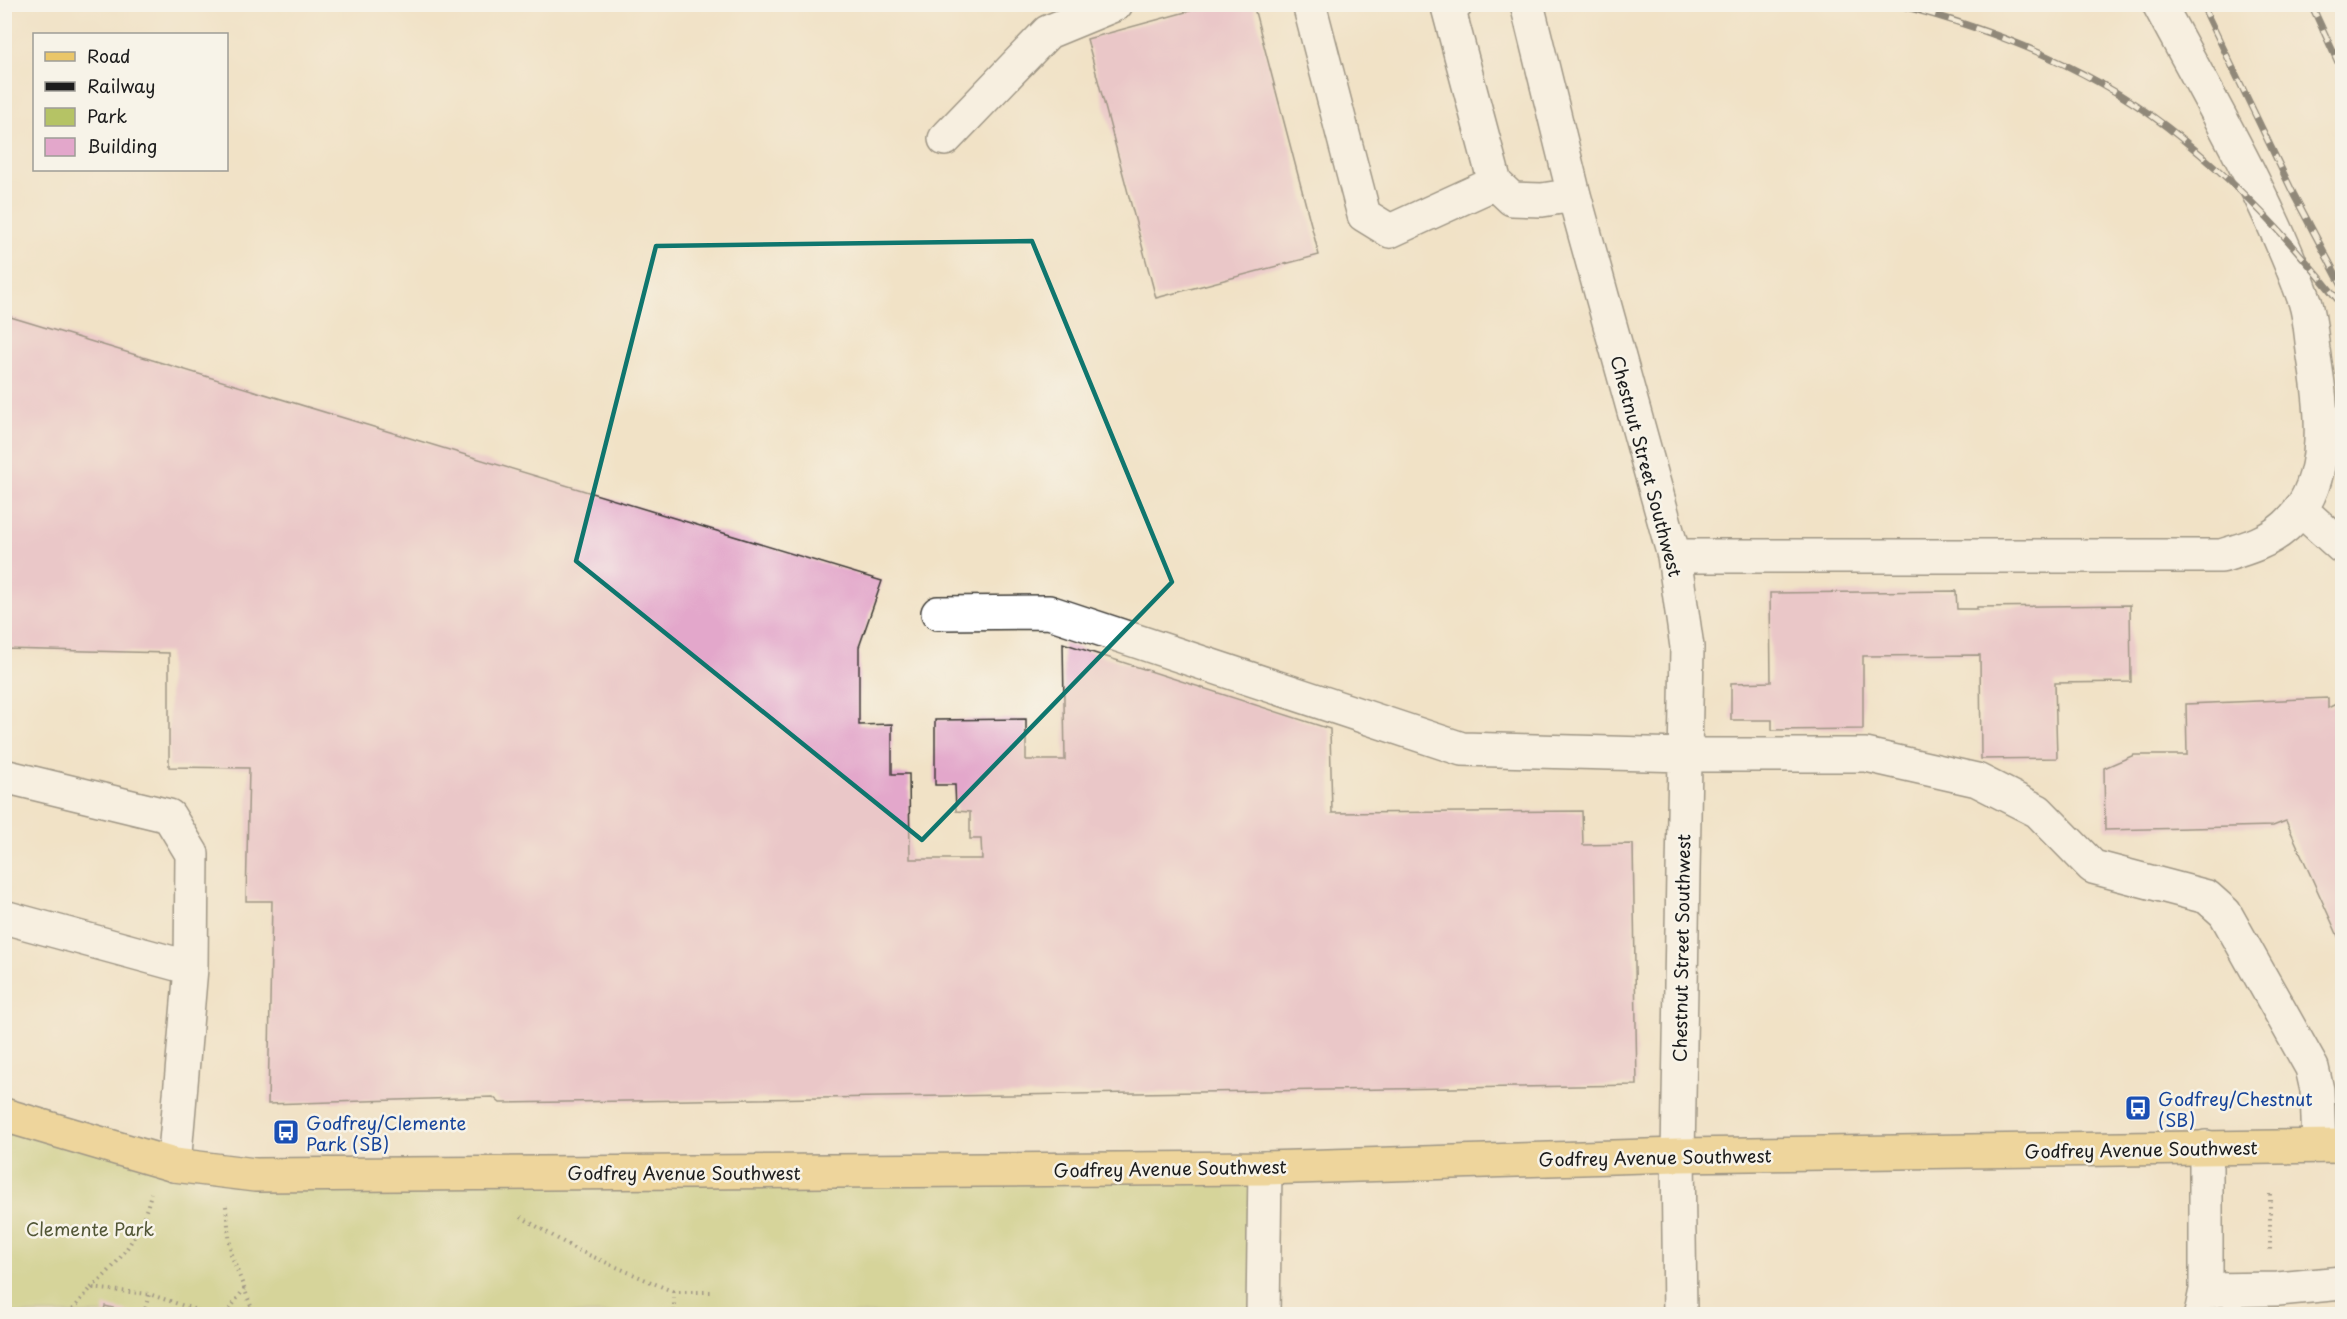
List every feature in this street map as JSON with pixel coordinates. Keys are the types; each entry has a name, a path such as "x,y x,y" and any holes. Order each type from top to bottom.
{"main road":[{"name":"Godfrey Avenue Southwest","path":"4,1115 166,1163 224,1173 267,1175 1265,1168 1678,1155 2331,1146"}],"street":[{"path":"945,139 1048,32 1116,4"},
{"path":"1309,4 1364,215 1390,231 1495,183"},
{"name":"Chestnut Street Southwest","path":"1527,4 1574,195 1674,556 1687,647 1678,1155 1680,1314"},
{"path":"1674,556 2221,556 2260,544 2287,526 2306,502 2321,456 2320,396 2306,304 2274,225 2159,4"},
{"path":"1448,5 1495,183 1512,199 1542,200 1574,195"},
{"path":"2300,509 2343,547"},
{"path":"938,613 1049,612 1462,749 1684,755 1866,755 1977,780 2038,811 2093,867 2207,897 2225,913 2312,1068 2331,1146"},
{"path":"4,776 169,816 192,854 191,968 166,1163"},
{"path":"4,917 191,968"},
{"path":"2206,1147 2204,1302 2278,1289 2343,1283"},
{"path":"1263,1314 1265,1168"}],"path":[{"path":"69,1314 121,1257 141,1227 166,1163"},
{"path":"224,1173 231,1254 254,1314"},
{"path":"2270,1194 2270,1258"},
{"path":"521,1217 575,1249 674,1292 714,1292"},
{"path":"91,1288 149,1294 208,1314"},
{"path":"226,1314 244,1289"},
{"path":"674,1292 674,1311"},
{"path":"144,1314 149,1294"}],"highlighted area":[{"path":"1032,241 1172,582 922,840 576,561 656,246"}],"green space":[{"name":"Clemente Park","path":"4,1114 174,1165 1265,1168 1263,1314 5,1314"}],"building":[{"path":"1215,4 1253,4 1319,255 1156,298 1087,39"},
{"path":"4,315 882,581 859,647 859,725 892,724 892,774 909,774 910,859 982,859 981,839 970,839 970,812 956,811 955,785 935,785 935,720 1026,719 1026,760 1065,760 1063,643 1330,729 1332,813 1582,811 1583,845 1633,844 1637,1085 500,1103 493,1097 268,1104 272,901 246,901 249,768 169,767 169,653 4,649"},
{"path":"1956,591 1957,609 2130,605 2131,682 2055,683 2057,758 1981,759 1980,655 1863,656 1863,729 1772,730 1772,720 1731,720 1731,683 1771,682 1770,593"},
{"path":"2328,698 2328,708 2342,701 2342,945 2286,821 2273,826 2105,830 2104,768 2134,755 2187,755 2186,704"},
{"path":"105,1306 136,1314 103,1314"}],"railway":[{"path":"1895,4 1966,25 2037,52 2105,86 2137,105 2167,127 2238,189 2282,234 2342,305"},
{"path":"2202,4 2294,195 2342,286"},
{"path":"2311,4 2342,71"}],"place":[{"name":"Godfrey/Chestnut (SB)","path":"2138,1108"},
{"name":"Godfrey/Clemente Park (SB)","path":"286,1132"}]}
